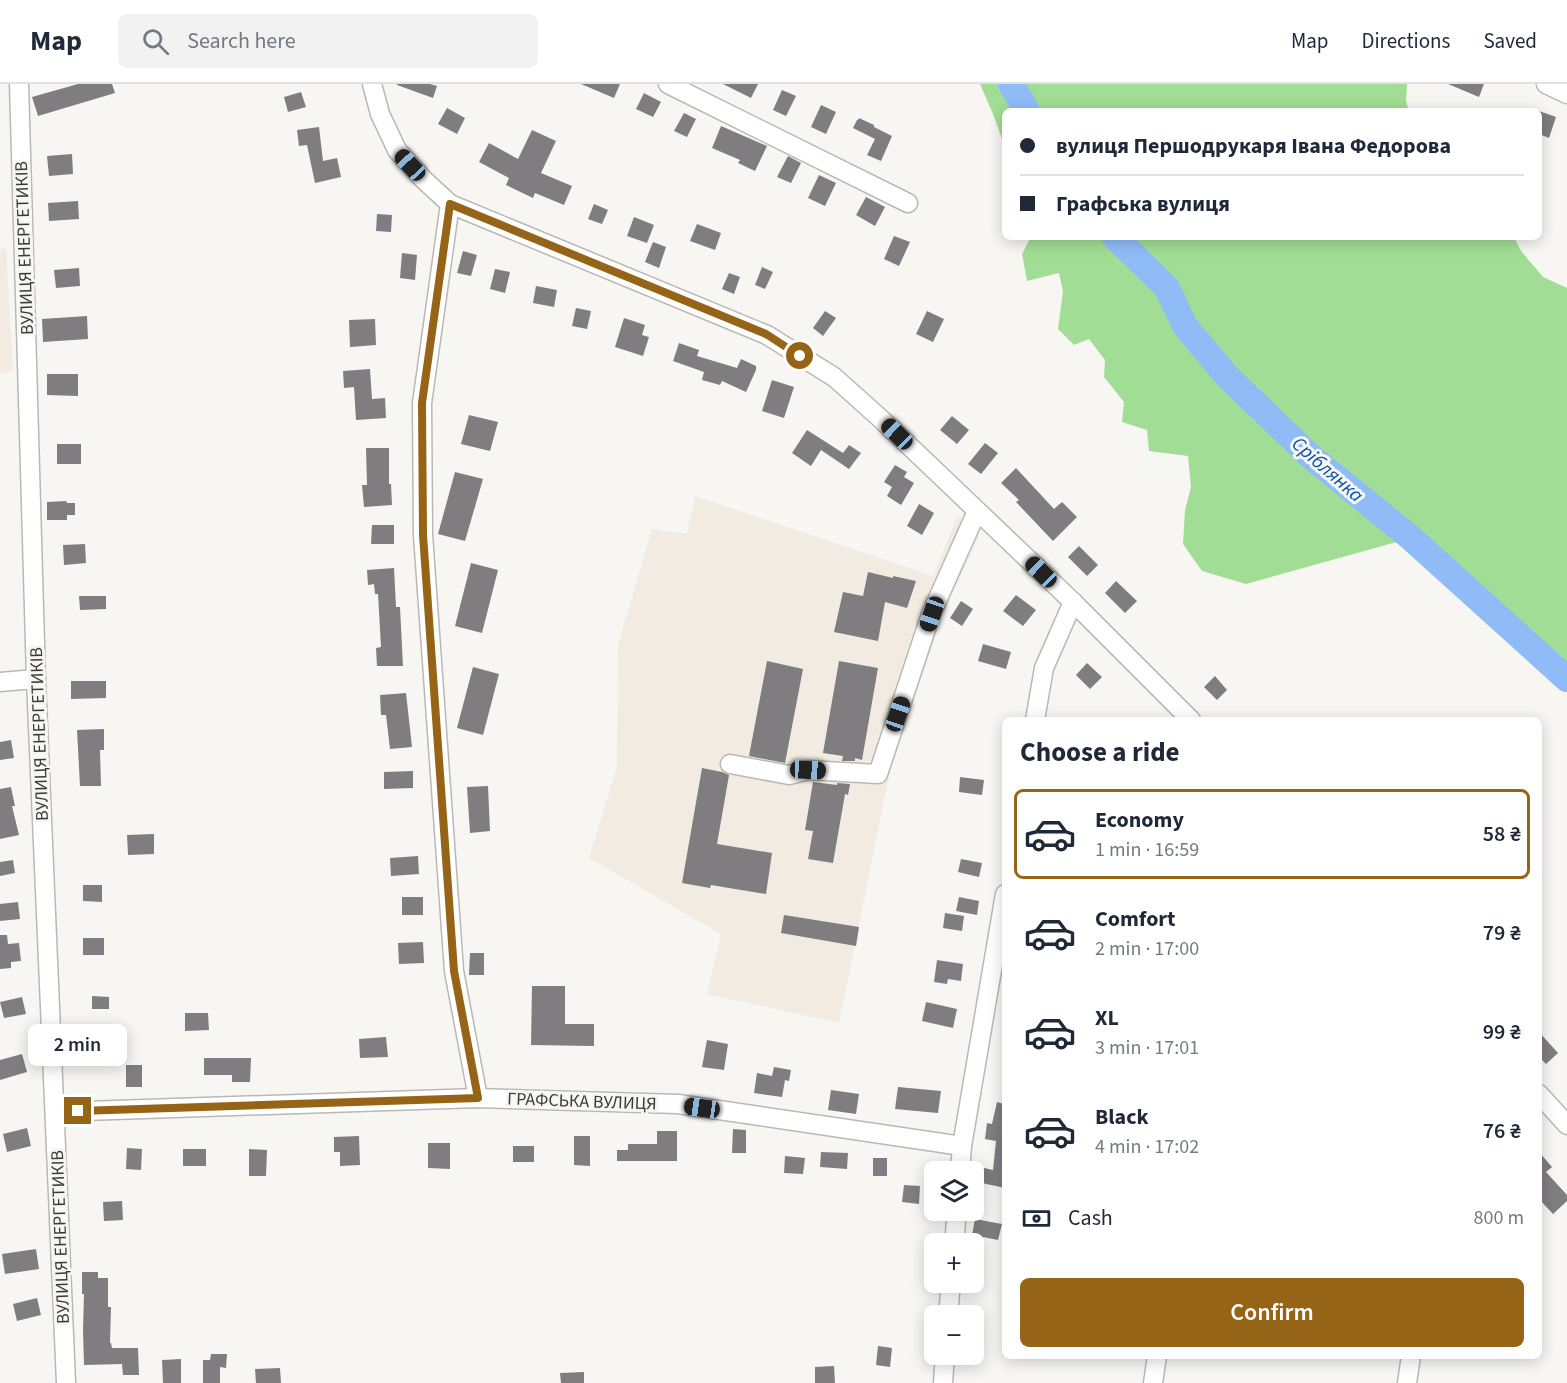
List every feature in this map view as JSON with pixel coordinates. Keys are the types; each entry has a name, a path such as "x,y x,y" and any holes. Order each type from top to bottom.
{"street":[{"name":"ВУЛИЦЯ ЕНЕРГЕТИКІВ","path":"19,84 36,679 66,1383"},
{"path":"372,84 380,114 397,150 450,204 766,334 834,377 1073,603 1188,717"},
{"path":"668,84 908,203"},
{"path":"1546,84 1567,94"},
{"path":"450,204 422,403 423,535 454,971 478,1098"},
{"path":"730,764 789,775 808,770 878,774 932,614 977,511"},
{"path":"1036,717 1044,668 1073,603"},
{"path":"0,682 36,679"},
{"path":"961,1161 1002,912"},
{"path":"1542,1097 1567,1125"},
{"name":"ГРАФСЬКА ВУЛИЦЯ","path":"55,1112 478,1098 678,1104 962,1146"},
{"path":"1153,1383 1157,1359"},
{"path":"1407,1383 1411,1359"},
{"path":"943,1383 944,1365"}],"shaded area":[{"path":"6,248 13,371 0,374 0,250"},
{"path":"695,496 933,576 958,515 979,536 942,617 890,772 839,1023 707,994 721,934 589,858 617,766 618,645 652,529 687,534"}],"green space":[{"path":"980,84 1407,84 1408,108 1002,108 1002,139"},
{"path":"1029,240 1516,240 1521,251 1543,277 1567,288 1567,679 1411,538 1246,584 1202,571 1183,544 1185,510 1191,487 1188,456 1149,451 1147,430 1122,422 1124,402 1104,377 1105,360 1089,339 1074,345 1058,329 1063,291 1059,273 1027,281 1022,254"}],"building":[{"path":"78,84 112,84 115,93 38,116 32,97"},
{"path":"397,84 430,84 437,86 433,98"},
{"path":"581,84 620,84 614,98"},
{"path":"723,84 758,84 751,98"},
{"path":"1448,84 1484,84 1479,97"},
{"path":"782,90 796,96 786,116 773,110"},
{"path":"301,92 306,107 288,112 284,97"},
{"path":"644,93 661,102 653,117 636,109"},
{"path":"821,105 836,112 826,134 811,127"},
{"path":"447,108 465,118 457,134 438,124"},
{"path":"1542,112 1556,117 1549,138 1542,135"},
{"path":"684,113 696,119 687,137 674,131"},
{"path":"859,118 892,136 881,161 867,155 875,139 853,128"},
{"path":"721,126 767,146 755,171 738,163 740,160 712,148"},
{"path":"319,127 323,161 337,158 341,177 315,183 307,145 299,146 297,130"},
{"path":"532,130 556,141 541,173 572,186 564,205 535,193 533,198 506,185 509,178 479,162 489,143 518,159"},
{"path":"72,154 73,174 49,176 47,156"},
{"path":"788,156 801,163 791,183 777,177"},
{"path":"819,175 836,183 825,206 808,198"},
{"path":"866,197 885,207 875,226 856,215"},
{"path":"78,201 79,219 49,221 48,203"},
{"path":"594,204 608,210 602,224 588,219"},
{"path":"377,214 392,215 391,232 376,231"},
{"path":"634,217 654,225 647,243 627,236"},
{"path":"697,224 721,233 715,250 690,241"},
{"path":"894,236 910,242 899,266 884,259"},
{"path":"653,242 666,247 659,268 645,262"},
{"path":"463,251 477,255 471,276 457,273"},
{"path":"402,253 417,255 415,280 400,278"},
{"path":"762,267 773,272 765,289 755,285"},
{"path":"79,268 80,286 56,288 54,270"},
{"path":"495,269 510,272 505,293 490,289"},
{"path":"729,273 740,277 734,294 722,289"},
{"path":"536,286 557,290 554,307 533,303"},
{"path":"576,308 591,311 587,329 572,326"},
{"path":"825,311 836,318 823,336 813,328"},
{"path":"927,311 944,319 933,342 916,334"},
{"path":"87,316 88,339 43,342 42,319"},
{"path":"624,318 645,325 642,335 649,337 643,356 615,347"},
{"path":"375,319 376,345 350,347 349,320"},
{"path":"679,343 699,350 697,356 737,368 741,359 756,366 746,392 722,381 720,385 702,380 704,372 673,361"},
{"path":"370,369 372,399 385,398 386,418 356,420 354,387 344,388 343,371"},
{"path":"47,374 78,374 78,396 47,395"},
{"path":"772,380 794,387 784,418 762,411"},
{"path":"469,415 498,422 490,451 461,444"},
{"path":"952,416 969,430 957,444 940,430"},
{"path":"807,430 843,453 849,445 861,453 849,469 821,450 811,466 792,453"},
{"path":"985,443 998,453 981,474 968,464"},
{"path":"57,444 81,444 81,464 57,464"},
{"path":"366,448 389,448 389,484 391,484 392,505 364,507 362,485 367,485"},
{"path":"895,465 907,472 904,477 914,483 901,505 887,496 892,487 884,482"},
{"path":"1016,468 1054,509 1062,502 1077,517 1053,541 1016,502 1019,500 1001,483"},
{"path":"455,472 483,479 465,541 438,534"},
{"path":"47,502 75,503 75,515 67,515 67,520 47,520"},
{"path":"919,504 934,513 922,535 907,526"},
{"path":"372,525 394,525 394,544 371,544"},
{"path":"85,544 86,563 64,565 63,545"},
{"path":"1079,546 1098,565 1087,576 1068,557"},
{"path":"471,563 498,570 482,633 455,626"},
{"path":"394,568 396,607 400,607 403,666 377,666 376,648 381,647 378,594 375,594 374,584 368,585 367,570"},
{"path":"868,572 916,581 907,608 885,602 878,641 834,632 843,592 863,596"},
{"path":"1116,581 1137,601 1125,613 1105,593"},
{"path":"1016,595 1036,610 1023,626 1003,611"},
{"path":"79,596 106,596 106,609 80,610"},
{"path":"961,601 973,609 962,626 950,618"},
{"path":"983,644 1011,652 1006,669 978,661"},
{"path":"767,661 803,669 785,763 749,756"},
{"path":"839,661 878,668 862,760 855,758 855,761 842,761 843,756 823,753"},
{"path":"1087,663 1102,677 1090,689 1076,675"},
{"path":"473,667 499,674 483,735 457,728"},
{"path":"1215,676 1227,690 1217,700 1204,687"},
{"path":"71,681 106,681 106,698 71,699"},
{"path":"406,693 412,747 390,749 386,715 381,715 380,695"},
{"path":"104,729 104,750 100,750 101,786 80,786 77,730"},
{"path":"11,740 14,758 0,760 0,742"},
{"path":"702,768 729,775 717,844 772,853 766,894 682,883"},
{"path":"413,771 413,788 384,789 384,772"},
{"path":"960,777 984,780 982,795 959,792"},
{"path":"813,782 850,784 848,795 845,794 833,863 808,859 813,831 805,830"},
{"path":"488,786 490,831 470,833 467,787"},
{"path":"11,787 15,806 12,806 19,835 0,839 0,789"},
{"path":"154,834 154,854 128,855 127,835"},
{"path":"418,856 419,874 391,876 390,858"},
{"path":"961,859 982,863 979,877 958,872"},
{"path":"13,860 15,873 0,876 0,862"},
{"path":"83,885 102,885 102,902 83,901"},
{"path":"402,897 423,897 423,915 402,915"},
{"path":"959,897 979,901 977,915 956,911"},
{"path":"18,902 20,919 0,921 0,904"},
{"path":"945,913 964,916 962,931 943,928"},
{"path":"784,915 859,927 856,946 781,933"},
{"path":"0,935 7,935 8,944 19,943 21,961 11,962 11,968 0,969"},
{"path":"83,938 104,938 104,955 83,955"},
{"path":"423,942 424,963 399,964 398,943"},
{"path":"470,953 484,953 484,975 469,975"},
{"path":"937,960 963,964 961,981 948,979 947,984 934,982"},
{"path":"532,986 565,986 565,1024 594,1024 594,1046 531,1045"},
{"path":"92,996 109,997 109,1009 92,1009"},
{"path":"22,997 26,1014 4,1018 0,1002"},
{"path":"926,1002 957,1009 953,1028 922,1021"},
{"path":"185,1013 208,1013 209,1030 185,1031"},
{"path":"1542,1035 1558,1053 1546,1064 1542,1060"},
{"path":"386,1037 388,1057 360,1058 359,1039"},
{"path":"707,1040 728,1044 724,1070 702,1067"},
{"path":"22,1054 27,1072 0,1080 0,1060"},
{"path":"204,1058 251,1058 250,1082 232,1082 232,1075 204,1075"},
{"path":"126,1065 142,1065 142,1087 126,1087"},
{"path":"774,1067 791,1070 789,1081 785,1080 782,1097 754,1093 757,1073 772,1076"},
{"path":"898,1087 941,1091 938,1113 895,1109"},
{"path":"831,1090 859,1094 856,1114 828,1110"},
{"path":"997,1102 1002,1103 1002,1187 984,1184 984,1168 993,1170 996,1141 985,1139 987,1123 992,1124"},
{"path":"27,1128 31,1146 7,1152 3,1134"},
{"path":"733,1129 746,1130 746,1153 732,1153"},
{"path":"657,1131 677,1131 677,1161 617,1161 617,1150 628,1150 628,1144 657,1144"},
{"path":"359,1136 360,1165 340,1166 340,1152 334,1152 334,1137"},
{"path":"574,1136 590,1136 590,1166 574,1165"},
{"path":"428,1143 450,1143 450,1169 428,1168"},
{"path":"513,1146 534,1146 534,1162 513,1162"},
{"path":"127,1148 142,1149 141,1170 126,1169"},
{"path":"183,1149 206,1149 206,1166 183,1166"},
{"path":"249,1149 267,1150 266,1176 249,1176"},
{"path":"821,1152 848,1153 847,1169 820,1167"},
{"path":"1542,1155 1552,1167 1546,1172 1567,1195 1567,1201 1553,1214 1542,1202"},
{"path":"785,1156 805,1158 803,1174 784,1173"},
{"path":"873,1158 887,1158 887,1176 873,1176"},
{"path":"904,1185 920,1186 919,1204 902,1202"},
{"path":"122,1201 123,1220 104,1221 103,1202"},
{"path":"975,1221 1002,1224 998,1240 984,1237 984,1233 972,1233"},
{"path":"36,1249 39,1269 5,1274 2,1254"},
{"path":"82,1272 98,1272 98,1278 108,1278 108,1307 111,1307 110,1343 112,1348 138,1348 139,1375 123,1375 122,1364 84,1365"},
{"path":"37,1298 41,1315 17,1321 13,1304"},
{"path":"878,1346 892,1348 890,1367 876,1365"},
{"path":"211,1354 227,1354 226,1368 220,1367 220,1383 203,1383 203,1360 210,1360"},
{"path":"181,1359 181,1383 163,1383 162,1360"},
{"path":"834,1366 835,1383 815,1383 815,1367"},
{"path":"280,1368 281,1383 256,1383 255,1369"},
{"path":"584,1372 584,1383 561,1383 560,1373"}],"waterway":[{"name":"Сріблянка","path":"1011,84 1025,108"},
{"name":"Сріблянка","path":"1118,240 1167,288 1185,326 1227,376 1310,456 1411,538 1567,679"}],"route":[{"path":"78,1111 478,1098 454,971 423,535 422,403 450,204 766,334 800,356"}]}
